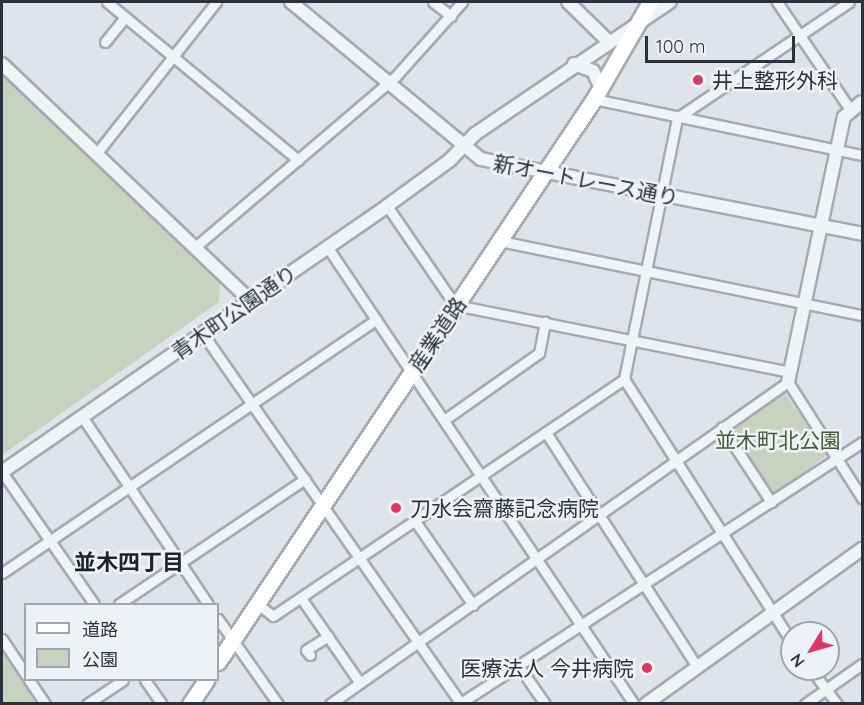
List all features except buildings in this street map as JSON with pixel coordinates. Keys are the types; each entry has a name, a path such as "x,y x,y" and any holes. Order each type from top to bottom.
{"main road":[{"name":"産業道路","path":"219,660 597,93 650,2"},
{"path":"190,704 205,681"}],"street":[{"path":"107,2 298,160"},
{"path":"96,154 216,2"},
{"name":"新オートレース通り","path":"291,2 462,147 481,159 543,174 862,234"},
{"path":"433,2 451,16"},
{"path":"194,248 387,84 462,2"},
{"path":"568,2 608,41"},
{"name":"青木町公園通り","path":"2,472 387,206 574,64 670,2"},
{"path":"777,2 850,111"},
{"path":"256,603 273,616 547,434 624,379 677,118 849,2"},
{"path":"105,42 125,17"},
{"path":"2,64 250,300"},
{"path":"574,64 593,71 597,93 677,118 862,155"},
{"path":"330,704 538,561 789,377 836,150 850,111 862,102"},
{"path":"387,206 455,305 545,321 789,377 862,498"},
{"path":"500,241 645,273 862,315"},
{"path":"328,248 634,704"},
{"path":"2,573 49,539 253,405 376,320"},
{"path":"444,420 539,353 545,321"},
{"path":"203,334 460,703 862,442"},
{"path":"624,379 677,457 780,627"},
{"path":"83,418 207,603"},
{"path":"722,427 771,502"},
{"path":"547,434 696,665"},
{"path":"2,472 93,603"},
{"path":"121,603 305,479"},
{"path":"415,521 473,605"},
{"path":"646,704 769,612 862,549"},
{"path":"301,598 360,683"},
{"path":"219,620 278,704"},
{"path":"309,656 306,651 328,636"},
{"path":"2,639 24,670"},
{"path":"805,704 862,664"},
{"path":"518,665 545,704"},
{"path":"30,681 45,704"},
{"path":"87,704 122,681"},
{"path":"146,681 162,704"},
{"path":"820,681 837,704"}],"green space":[{"path":"2,74 220,284 219,302 2,455"},
{"name":"並木町北公園","path":"783,391 828,454 777,493 770,492 732,434 734,426"},
{"path":"2,649 39,703 2,703"}],"place":[{"name":"井上整形外科","path":"698,80"},
{"name":"刀水会齋藤記念病院","path":"396,508"},
{"name":"医療法人 今井病院","path":"647,668"}],"district":[{"name":"並木四丁目","path":"129,563"}]}
